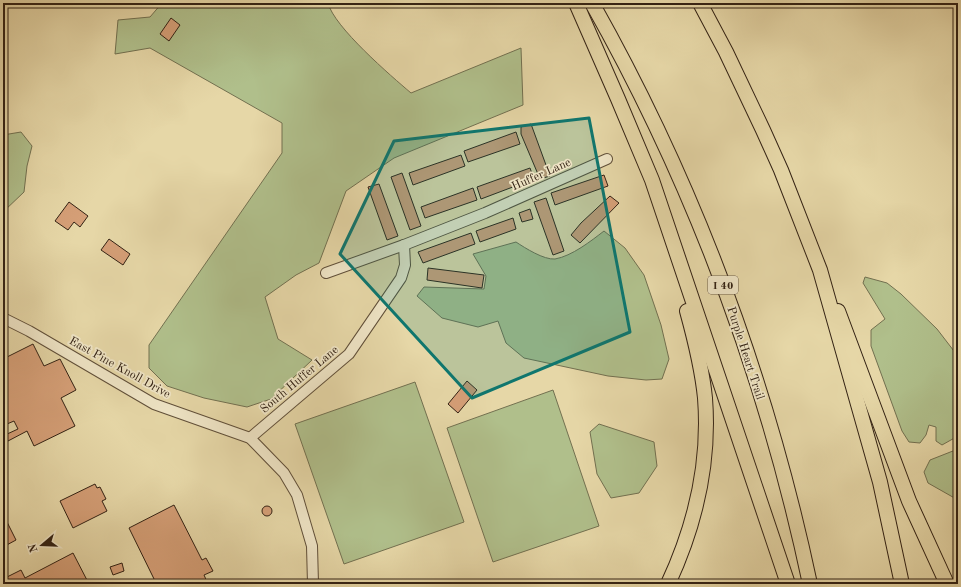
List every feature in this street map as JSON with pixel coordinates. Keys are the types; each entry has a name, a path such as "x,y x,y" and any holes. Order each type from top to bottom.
{"highway":[{"path":"576,3 639,148 671,237 787,579"},
{"name":"Purple Heart Trail","path":"592,3 620,54 666,147 722,282 771,428 795,515 810,584"},
{"path":"700,3 726,52 766,137 820,270 847,330 909,501 947,584"},
{"path":"668,584 686,540 698,498 705,450 706,420 701,374 676,266 671,237"},
{"path":"820,270 880,482 902,584"}],"street":[{"name":"Huffer Lane","path":"404,245 485,213 608,159"},
{"path":"326,273 404,245"},
{"name":"South Huffer Lane","path":"250,438 349,354 401,278 405,265 404,245"},
{"name":"East Pine Knoll Drive","path":"3,318 29,331 154,404 250,438"},
{"path":"250,438 284,473 297,495 312,546 314,584"}],"highlighted area":[{"path":"589,118 630,332 472,398 340,254 394,141"}],"green space":[{"path":"162,3 328,3 332,13 352,38 364,51 411,93 521,48 523,105 394,158 346,191 319,263 296,275 265,297 278,339 312,360 271,399 247,407 204,398 167,386 149,368 149,345 282,153 282,123 150,48 115,54 118,20 150,17"},
{"path":"21,132 32,146 27,166 24,192 3,212 3,135"},
{"path":"604,231 625,248 644,275 661,325 669,359 662,379 646,380 608,376 524,358 506,343 498,321 478,327 442,318 417,296 424,287 484,289 486,276 473,254 516,242 540,256 555,259 575,251"},
{"path":"865,277 887,283 901,294 937,329 957,355 958,436 942,445 936,441 936,427 929,425 926,435 920,443 909,442 902,431 871,346 871,330 885,319 863,283"},
{"path":"415,382 464,522 344,564 295,424"},
{"path":"553,390 599,526 493,562 447,428"},
{"path":"599,424 654,442 657,466 639,493 611,498 597,474 590,432"},
{"path":"958,449 958,500 928,483 924,472 930,460"}],"building":[{"path":"171,18 180,25 169,41 160,34"},
{"path":"531,124 550,176 540,179 521,134 521,127"},
{"path":"516,132 520,144 468,162 464,151"},
{"path":"461,155 465,166 413,185 409,173"},
{"path":"530,168 534,179 481,199 477,187"},
{"path":"402,173 421,226 410,230 391,177"},
{"path":"604,175 608,186 555,205 551,193"},
{"path":"379,184 398,236 387,240 368,187"},
{"path":"473,188 477,200 425,218 421,207"},
{"path":"610,196 619,203 580,243 571,235 581,223"},
{"path":"546,198 564,251 553,255 534,202"},
{"path":"69,202 88,216 80,227 74,222 68,230 55,221"},
{"path":"530,209 533,219 522,222 519,213"},
{"path":"513,218 516,229 480,242 476,231"},
{"path":"471,233 475,244 423,263 418,252"},
{"path":"109,239 130,254 123,265 101,250"},
{"path":"428,268 484,275 482,288 427,280"},
{"path":"33,344 44,366 60,359 76,390 61,398 75,426 34,446 27,431 8,441 5,435 18,429 14,421 7,424 3,417 3,359"},
{"path":"467,381 477,390 458,413 448,404"},
{"path":"95,484 97,488 100,487 106,499 102,501 107,511 73,528 60,501"},
{"path":"174,505 202,560 206,558 213,571 204,575 208,584 155,584 156,583 129,528"},
{"path":"265,506 269,506 271,507 271,515 265,516 262,513 262,509"},
{"path":"3,514 16,540 3,547"},
{"path":"73,553 89,584 3,584 3,579 21,570 25,578"},
{"path":"122,563 124,571 113,575 110,567"}]}
